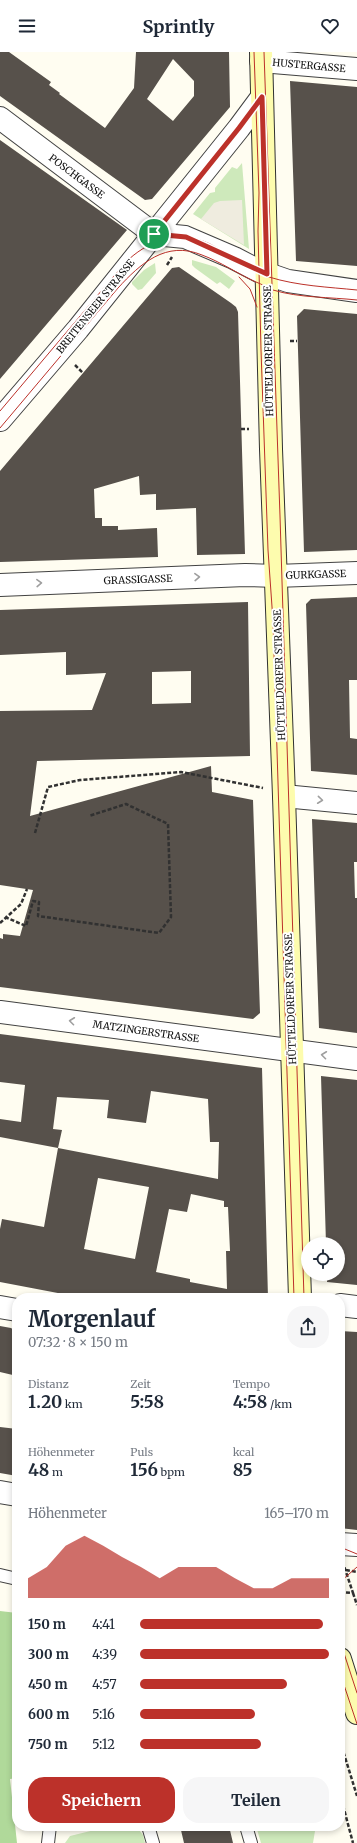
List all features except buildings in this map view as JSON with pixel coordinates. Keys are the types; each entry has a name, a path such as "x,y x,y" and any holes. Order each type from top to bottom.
{"main road":[{"name":"HÜTTELDORFER STRASSE","path":"261,57 268,366 284,796 300,1293"},
{"path":"345,1675 357,1713"}],"street":[{"name":"HUSTERGASSE","path":"261,57 357,69"},
{"name":"BREITENSEER STRASSE","path":"0,420 78,329 239,128 262,97"},
{"name":"POSCHGASSE","path":"0,118 154,234"},
{"path":"154,234 186,237 288,282 357,291"},
{"name":"GURKGASSE","path":"276,576 357,573"},
{"name":"GRASSIGASSE","path":"0,585 245,575 276,576"},
{"path":"284,796 357,803"},
{"name":"MATZINGERSTRASSE","path":"0,1012 357,1059"},
{"path":"345,1306 357,1307"},
{"path":"0,1307 12,1309"},
{"path":"0,1492 12,1494"},
{"path":"345,1552 357,1544"}],"lane":[{"path":"0,1575 12,1578"},
{"path":"48,1843 49,1831"},
{"path":"149,1831 153,1843"},
{"path":"247,1831 251,1843"}],"path":[{"path":"35,833 48,787 80,780 181,772 257,785 284,796"},
{"path":"5,917 26,926 33,901 39,902 38,916 159,933 171,917 168,824 126,804 89,816"},
{"path":"0,923 21,904 27,889"},
{"path":"345,1566 357,1606"},
{"path":"346,1570 357,1572"},
{"path":"345,1592 353,1593"},
{"path":"345,1757 357,1796"},
{"path":"345,1813 353,1843"}],"green space":[{"path":"242,163 249,249 193,214 210,193 215,192 215,188 232,167 237,169"},
{"path":"192,260 216,267 235,281 229,289 220,282 217,284 195,268 192,265"},
{"path":"155,263 156,273 142,289 138,290 132,282 144,270"},
{"path":"0,1611 12,1612 12,1779 10,1779 12,1797 12,1831 16,1831 17,1843 0,1843"},
{"path":"90,1831 140,1831 143,1835 145,1843 65,1843 70,1836"},
{"path":"257,1831 315,1831 313,1843 261,1843"}],"shaded area":[{"path":"242,200 244,245 201,219 214,203 220,201"}],"tram line":[{"path":"254,52 259,193 258,231 261,350 268,550 273,621 294,1293"},
{"path":"264,52 304,1293"},
{"path":"0,411 124,264 143,249 164,239 187,237 199,240 210,244 261,274 280,280 313,286 357,290"},
{"path":"0,428 126,279 145,263 165,253 177,250 189,251 202,255 249,279 283,293 357,300"},
{"path":"239,277 250,289 257,307"},
{"path":"345,1549 357,1554"},
{"path":"345,1578 357,1567"},
{"path":"345,1656 357,1693"},
{"path":"345,1688 357,1724"}],"route":[{"path":"262,97 267,274 186,237 154,234 262,97"}]}
